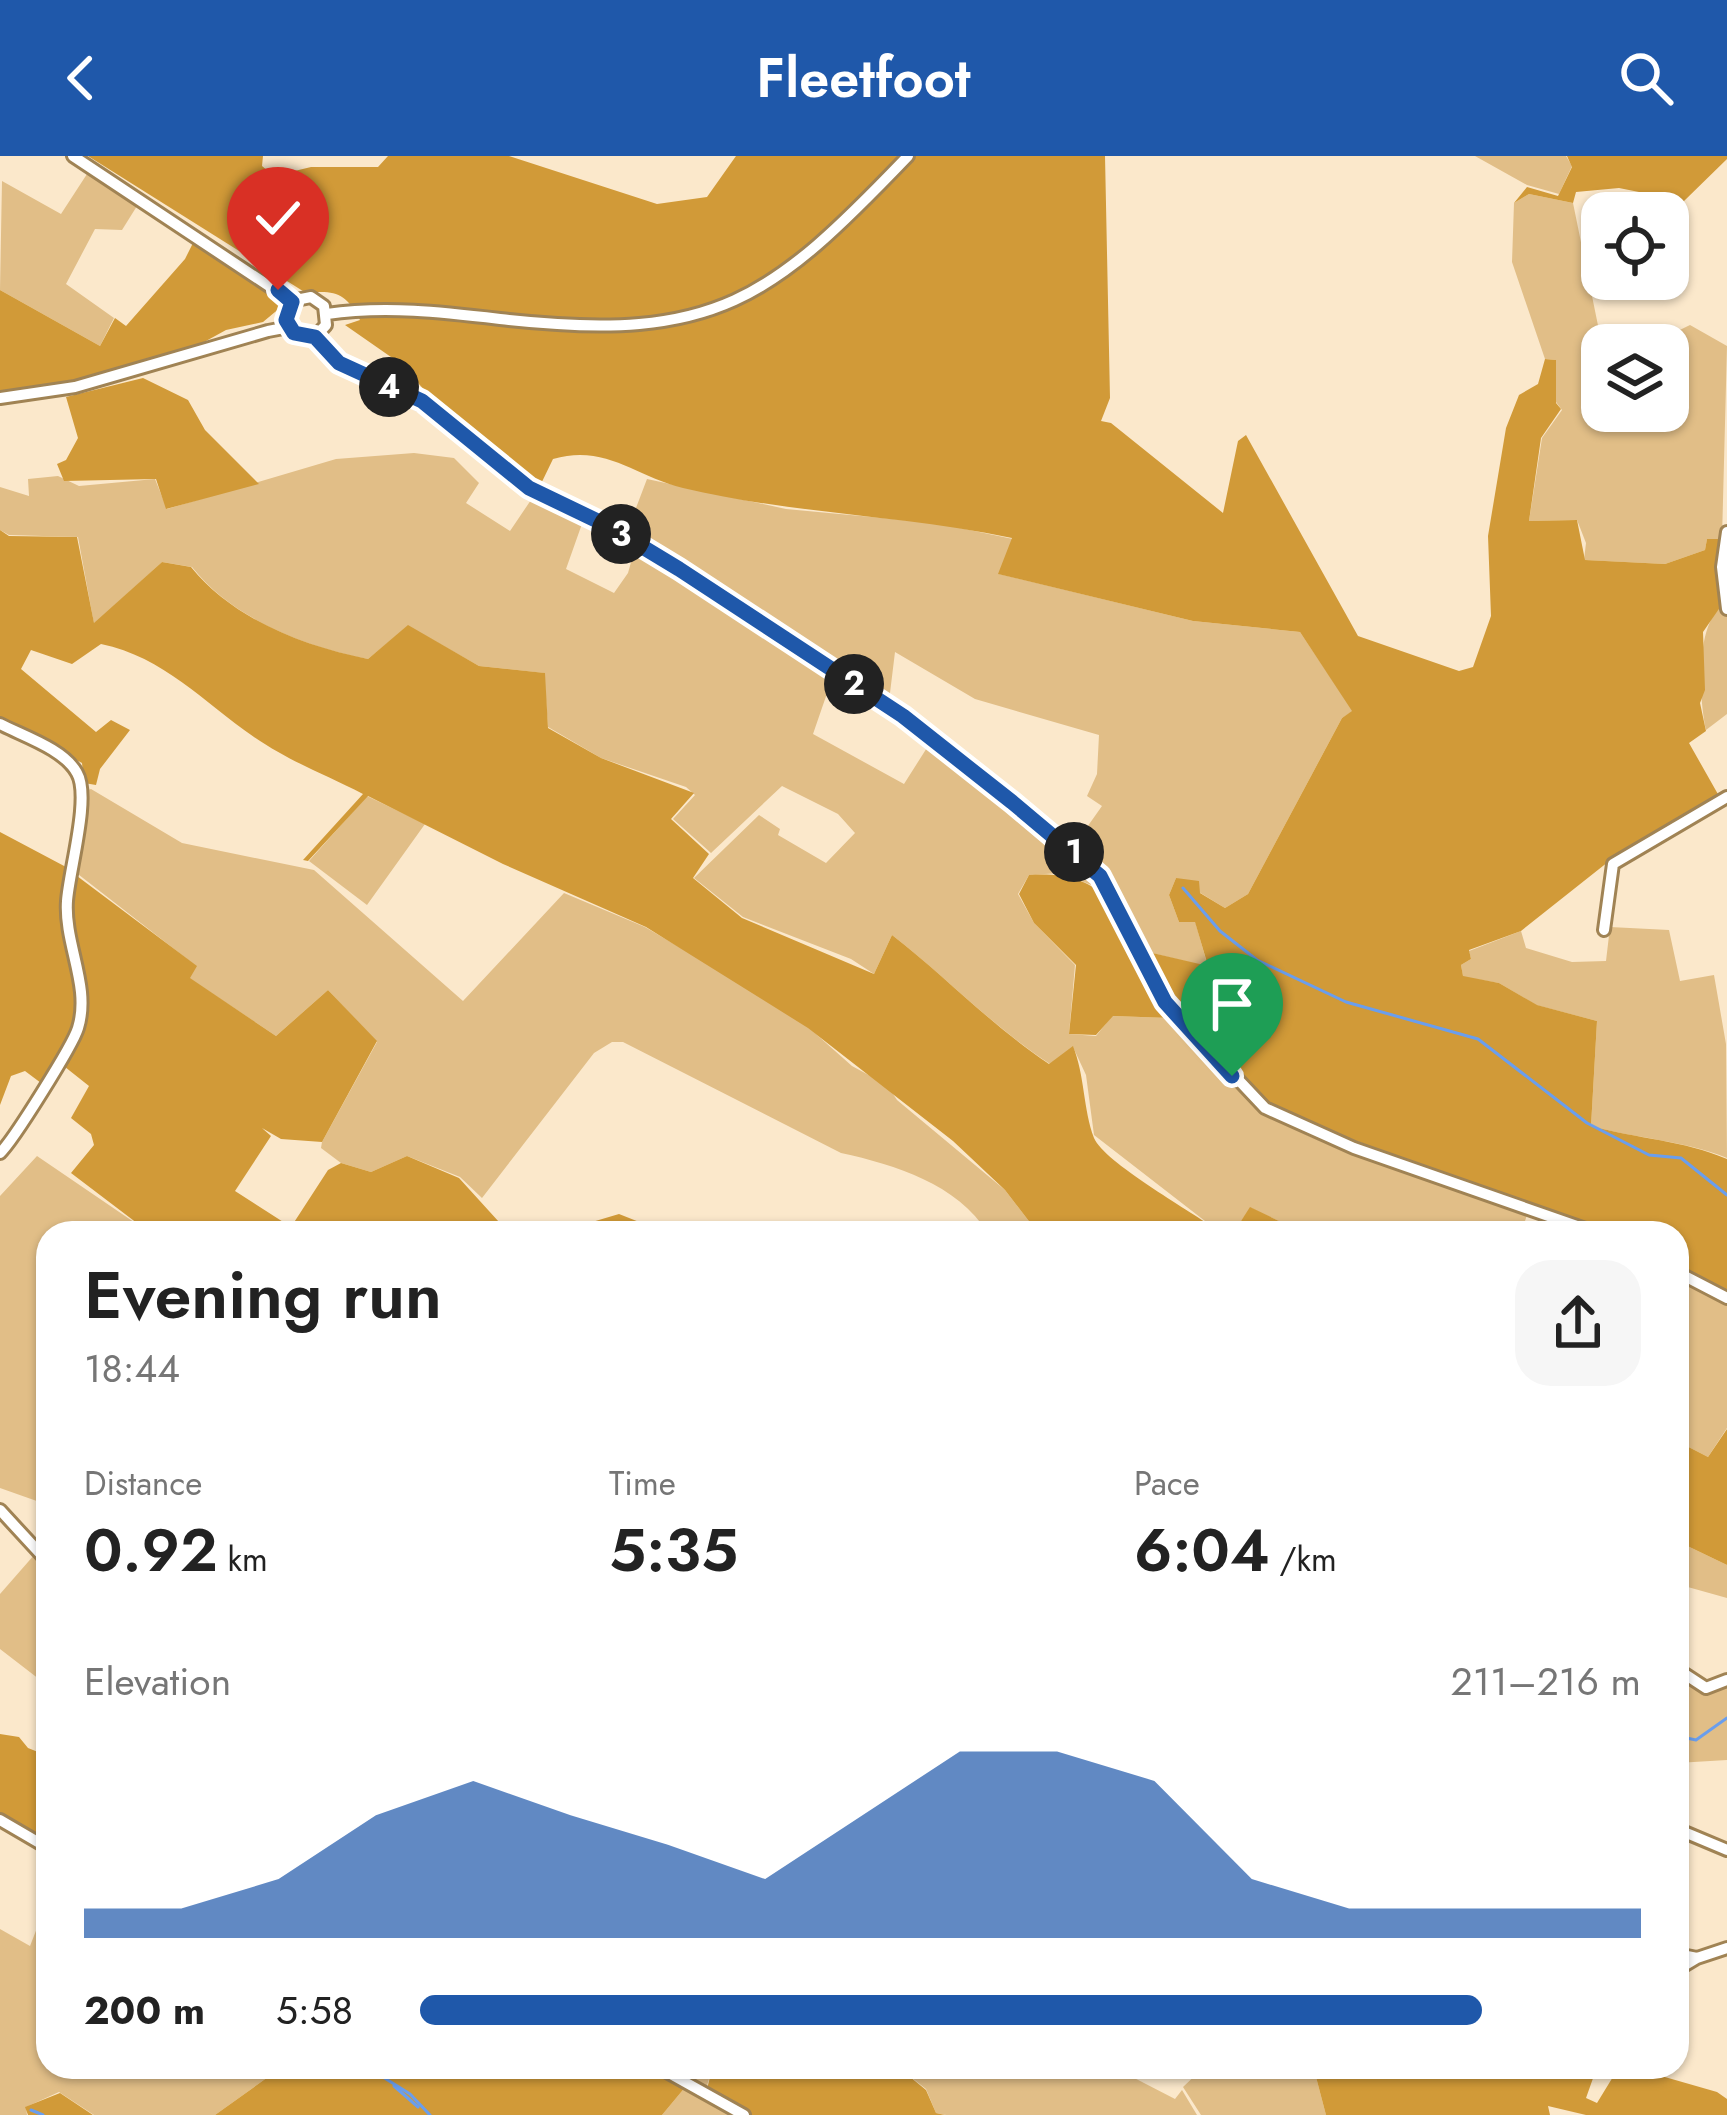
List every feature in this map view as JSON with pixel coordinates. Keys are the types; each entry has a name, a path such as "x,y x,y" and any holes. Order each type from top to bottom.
{"street":[{"path":"73,156 292,302 311,297 327,314 326,325 315,337"},
{"path":"327,314 403,309 622,326 688,319 732,304 791,270 908,156"},
{"path":"289,327 292,302"},
{"path":"289,327 298,336 315,337 339,363 447,418 529,488 636,542 903,716 1072,850 1107,887 1165,1002 1265,1108 1354,1148 1563,1221"},
{"path":"0,398 75,387 289,327"},
{"path":"1727,532 1722,566 1727,609"},
{"path":"0,724 70,764 82,784 66,919 82,1010 73,1042 42,1084 17,1135 0,1153"},
{"path":"1604,929 1613,864 1727,796"},
{"path":"1689,1278 1727,1298"},
{"path":"0,1510 36,1549"},
{"path":"1689,1677 1706,1688 1727,1679"},
{"path":"0,1820 36,1841"},
{"path":"1689,1834 1727,1850"},
{"path":"1689,1963 1727,1948"},
{"path":"1689,1956 1697,1958"},
{"path":"680,2079 744,2115"}],"shaded area":[{"path":"88,156 263,156 262,166 274,176 311,167 378,167 388,156 509,156 657,204 707,197 736,156 1105,156 1110,398 1101,421 1111,423 1223,513 1238,441 1246,435 1358,636 1459,671 1473,667 1491,616 1488,536 1506,428 1519,395 1538,384 1545,359 1556,360 1556,403 1561,409 1541,438 1529,521 1577,520 1585,560 1665,564 1705,550 1707,539 1722,539 1723,603 1703,632 1705,690 1700,703 1706,731 1689,743 1719,796 1613,858 1521,931 1469,950 1471,959 1461,965 1463,976 1499,983 1537,1005 1597,1021 1591,1126 1727,1159 1727,1291 1689,1272 1689,1221 1578,1221 1287,1116 1222,1076 1169,1018 1113,1016 1096,1035 1069,1034 1076,965 1034,923 1019,894 1029,875 1086,884 1111,903 1144,951 1208,966 1195,922 1179,922 1169,895 1176,878 1199,881 1200,893 1225,908 1248,894 1342,718 1352,711 1300,632 1193,621 998,574 1012,538 724,497 666,483 605,458 572,455 553,459 538,490 436,403 401,364 345,325 360,320 350,304 332,293 306,293"},
{"path":"1475,156 1566,156 1572,166 1559,194 1527,185"},
{"path":"1567,156 1727,156 1689,196 1689,192 1619,188 1576,192 1573,203 1529,194 1514,203 1527,187 1558,196 1572,167"},
{"path":"87,174 137,206 122,230 95,229 66,284 114,318 100,346 0,290 2,181 61,214"},
{"path":"1529,194 1573,203 1581,242 1581,300 1593,300 1598,324 1581,324 1581,432 1689,432 1689,325 1727,346 1722,539 1707,539 1705,550 1665,564 1584,560 1586,543 1577,520 1529,521 1542,438 1562,410 1556,402 1556,360 1545,359 1512,262 1514,203"},
{"path":"195,239 250,277 281,307 263,322 226,330 186,352 34,391 0,394 0,290 100,346 115,318 126,326 185,259"},
{"path":"143,378 188,400 205,430 259,484 166,509 156,479 64,481 57,464 66,460 78,438 66,397"},
{"path":"414,453 454,458 479,483 466,503 510,531 533,497 583,521 566,569 614,593 628,573 635,548 833,676 813,734 904,784 930,743 1073,856 1104,890 1061,873 1029,875 1018,894 1034,923 1075,965 1069,1034 1096,1036 1112,1016 1169,1018 1266,1115 1311,1137 1527,1215 1525,1221 1279,1221 1251,1208 1241,1221 1205,1221 1094,1135 1086,1075 1073,1047 1050,1064 892,935 874,974 851,959 743,917 694,878 759,815 780,829 778,835 826,863 855,833 838,814 782,786 711,853 673,819 695,795 686,787 601,758 548,727 544,673 479,666 408,626 368,659 319,647 248,615 192,567 162,562 94,624 78,537 9,535 0,530 0,487 29,496 28,479 58,476 79,486 155,479 167,509 336,459"},
{"path":"647,479 786,509 936,523 1013,539 999,574 1193,621 1300,632 1353,711 1342,718 1248,894 1225,908 1176,878 1169,895 1179,922 1195,921 1208,967 1144,951 1106,881 1073,847 1102,806 1087,796 1097,774 1099,735 975,699 895,652 889,701 628,529"},
{"path":"0,530 9,536 77,537 94,623 162,562 191,567 248,616 319,646 368,659 408,625 479,666 545,673 548,728 601,758 694,793 671,819 709,854 693,878 742,918 874,974 892,935 1049,1064 1073,1046 1094,1138 1101,1148 1204,1221 1029,1221 1005,1190 953,1141 808,1028 646,927 503,864 368,796 308,861 303,860 363,794 268,746 164,670 124,650 101,644 72,664 31,650 21,669 96,732 111,720 130,730 100,769 96,785 84,783 82,763 0,719"},
{"path":"1727,602 1727,714 1706,730 1701,680 1704,642 1716,611"},
{"path":"91,789 182,843 314,870 463,1001 564,893 645,927 808,1027 852,1066 887,1085 897,1100 1005,1190 1029,1221 979,1221 960,1202 924,1179 841,1153 623,1042 612,1042 594,1053 482,1198 460,1177 407,1156 371,1172 341,1163 321,1148 322,1142 377,1042 328,990 276,1036 189,978 196,966 74,871 85,791"},
{"path":"367,796 425,824 367,905 309,861"},
{"path":"0,832 66,867 78,995 72,1036 58,1061 41,1083 25,1071 11,1076 0,1105"},
{"path":"73,873 197,966 190,978 276,1036 328,990 377,1041 322,1142 281,1139 262,1128 271,1136 235,1191 282,1221 134,1221 71,1173 94,1145 91,1134 71,1118 89,1086 60,1063 79,1029 81,1012 68,920"},
{"path":"1610,927 1669,930 1680,981 1714,975 1726,1044 1727,1158 1591,1126 1597,1021 1536,1005 1499,983 1463,977 1461,965 1471,959 1469,951 1521,931 1526,948 1572,962 1606,961"},
{"path":"37,1156 132,1221 36,1221 36,1501 0,1488 0,1196"},
{"path":"407,1156 459,1178 498,1221 295,1221 328,1170 341,1163 371,1172"},
{"path":"1250,1207 1279,1221 1241,1221"},
{"path":"619,1214 637,1221 595,1221"},
{"path":"1689,1285 1727,1304 1727,1428 1708,1457 1689,1447"},
{"path":"1727,1429 1727,1565 1689,1547 1689,1447 1708,1457"},
{"path":"1689,1547 1727,1565 1727,1598 1689,1587"},
{"path":"36,1555 36,1677 0,1649 0,1594"},
{"path":"1689,1680 1711,1692 1727,1685 1727,1760 1689,1762"},
{"path":"0,1734 19,1737 36,1751 36,1836 0,1816"},
{"path":"0,1929 30,1946 36,1931 36,2079 265,2079 215,2115 94,2115 59,2092 26,2107 27,2115 0,2115"},
{"path":"265,2079 692,2079 662,2115 215,2115"},
{"path":"692,2079 709,2079 704,2096 739,2115 662,2115"},
{"path":"710,2079 913,2079 926,2090 936,2113 945,2115 748,2115 706,2093"},
{"path":"913,2079 1136,2079 1175,2099 1182,2090 1197,2115 946,2115 936,2113 926,2089"},
{"path":"1191,2079 1317,2079 1326,2115 1201,2115 1183,2087"},
{"path":"1317,2079 1593,2079 1586,2098 1597,2103 1612,2079 1672,2079 1727,2099 1727,2115 1586,2115 1548,2106 1550,2115 1326,2115"},
{"path":"60,2093 93,2115 28,2115 25,2107"}],"waterway":[{"path":"1183,888 1220,931 1257,960 1346,1002 1478,1039 1587,1123 1649,1155 1681,1158 1727,1195"},
{"path":"1689,1739 1696,1740 1727,1718"},
{"path":"386,2079 430,2115"},
{"path":"394,2086 418,2107"},
{"path":"31,2110 43,2115"}],"route":[{"path":"278,290 292,302 286,320 294,333 315,337 339,363 422,401 529,488 636,542 903,716 1072,850 1107,887 1165,1002 1232,1076"}]}
